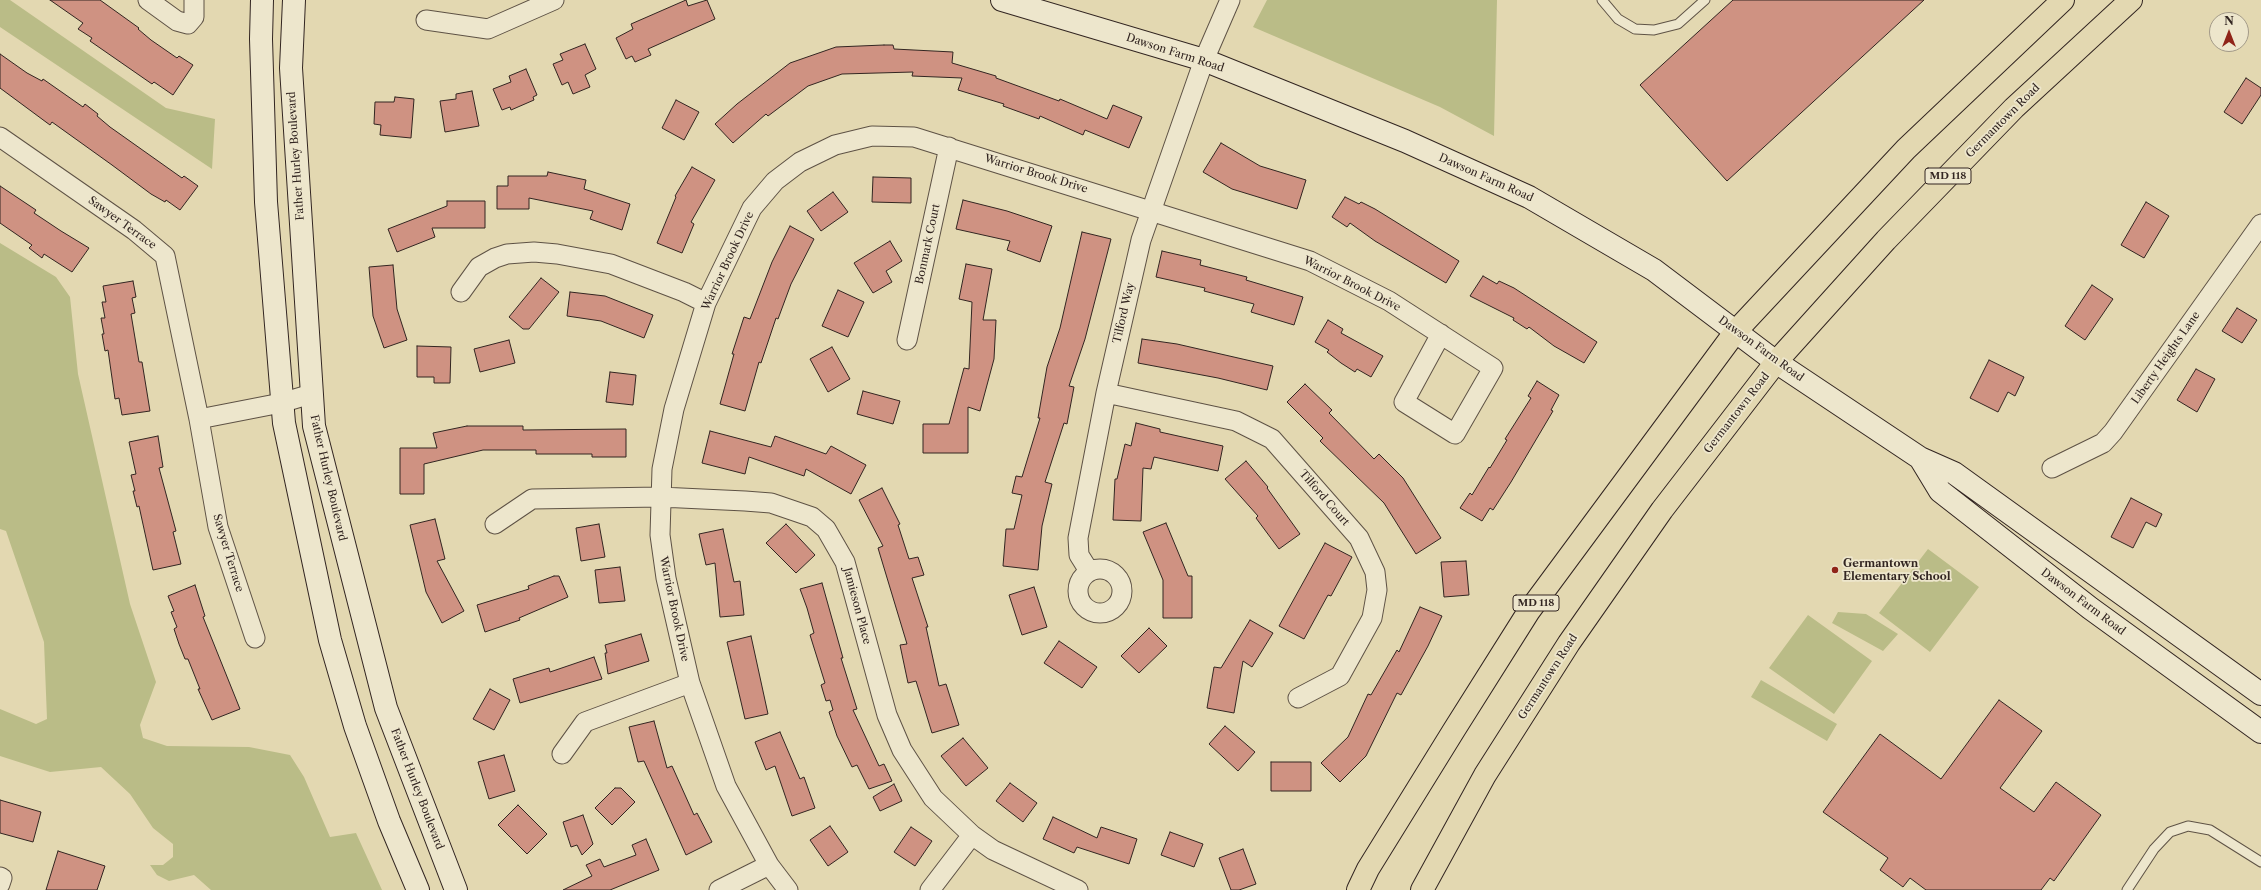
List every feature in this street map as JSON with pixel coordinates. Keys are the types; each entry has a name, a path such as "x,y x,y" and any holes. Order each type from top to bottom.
{"main road":[{"name":"MD 118","path":"1358,890 1372,862 1529,611 1736,331 1906,149 2063,0"},
{"name":"Germantown Road","path":"1422,890 1485,775 1569,643 1662,510 1776,362 1886,240 2014,108 2131,0"}],"street":[{"path":"148,0 177,21 188,24 194,16 194,0"},
{"path":"262,0 261,39 266,202 281,403 330,640 358,733 389,821 418,890"},
{"name":"Father Hurley Boulevard","path":"294,0 290,68 314,426 326,478 386,708 456,890"},
{"path":"426,20 488,29 554,0"},
{"name":"Dawson Farm Road","path":"1002,0 1204,60 1405,141 1529,196 1654,270 1776,362 1920,458 1954,473 2261,694"},
{"name":"Tilford Way","path":"1089,571 1080,555 1078,538 1106,393 1141,240 1204,60 1230,0"},
{"name":"Warrior Brook Drive","path":"788,890 770,865 726,786 690,683 666,578 660,535 662,469 674,409 706,303 752,208 775,181 800,162 835,145 872,136 914,137 1152,210 1310,261 1390,301 1441,334 1493,368 1455,434 1404,402 1441,334"},
{"name":"Sawyer Terrace","path":"0,137 134,230 165,256 199,419 218,527 255,638"},
{"name":"Bonmark Court","path":"907,340 949,147"},
{"name":"Liberty Heights Lane","path":"2052,468 2103,443 2113,432 2261,224"},
{"path":"461,292 479,267 495,258 507,254 534,252 557,254 611,264 684,292 706,303"},
{"name":"Tilford Court","path":"1106,393 1236,421 1272,439 1360,538 1375,572 1377,590 1372,618 1340,676 1298,698"},
{"path":"199,419 281,403 311,394"},
{"name":"Dawson Farm Road","path":"1920,458 1940,491 2090,608 2261,732"},
{"name":"Jamieson Place","path":"495,524 532,499 660,497 771,503 812,517 826,529 845,562 887,715 902,750 933,798 972,835 993,850 1078,890"},
{"path":"562,754 585,722 690,683"},
{"path":"930,890 972,835"},
{"path":"719,890 770,865"},
{"path":"0,877 2,878 0,884"}],"lane":[{"path":"1602,0 1618,19 1635,29 1654,30 1678,24 1705,0"},
{"path":"2127,890 2154,849 2170,832 2188,826 2210,830 2261,862"}],"green space":[{"path":"0,0 10,0 166,108 215,119 212,169 0,27"},
{"path":"1267,0 1497,0 1494,136 1440,107 1253,27"},
{"path":"0,243 56,277 70,297 78,374 130,604 156,682 140,725 143,738 167,746 249,747 290,755 304,777 330,837 356,833 382,890 211,890 194,875 169,881 157,875 150,865 163,865 173,857 173,844 153,828 130,794 101,767 50,772 0,756 0,709 36,724 47,719 44,642 6,531 0,529"},
{"path":"1928,549 1979,587 1930,652 1879,613"},
{"path":"1838,612 1866,614 1898,634 1883,651 1832,623"},
{"path":"1808,615 1872,661 1834,714 1769,668"},
{"path":"1761,680 1837,724 1827,741 1751,697"}],"building":[{"path":"50,0 100,0 139,28 138,29 151,40 177,58 179,56 193,65 173,95 154,82 152,84 90,41 92,38 78,29 83,23"},
{"path":"686,0 688,6 707,0 715,19 648,49 651,55 635,62 632,56 626,59 616,38 633,29 631,24"},
{"path":"1733,0 1924,0 1727,181 1640,85"},
{"path":"585,44 596,69 585,75 590,87 573,94 568,82 562,85 553,64 563,60 560,54"},
{"path":"893,45 894,49 953,52 952,63 996,76 996,78 1059,101 1060,99 1107,119 1113,105 1142,117 1129,148 1085,130 1083,135 1040,116 1039,119 1003,106 1004,104 958,90 962,78 912,76 913,72 842,74 808,86 768,116 766,114 733,143 715,124 737,104 790,63 836,47"},
{"path":"0,54 27,73 42,81 43,79 83,107 85,104 98,114 97,116 110,127 182,178 184,176 198,186 180,210 166,200 165,202 151,194 52,122 50,125 0,88"},
{"path":"526,69 537,95 533,97 534,100 511,110 510,107 502,110 493,89 511,82 509,76"},
{"path":"2246,78 2261,88 2261,95 2242,124 2224,112"},
{"path":"472,91 479,126 445,132 440,101 456,99 456,94"},
{"path":"395,97 414,99 411,138 380,135 381,125 374,124 375,102 394,102"},
{"path":"676,100 699,112 684,140 662,128"},
{"path":"1221,143 1260,166 1306,180 1297,209 1232,189 1203,172"},
{"path":"692,167 715,180 691,222 694,224 682,253 657,243 676,197 675,196"},
{"path":"548,172 586,180 584,189 630,204 622,230 590,219 593,211 529,198 529,209 497,209 497,186 508,186 508,176 547,176"},
{"path":"873,177 911,178 911,203 872,202"},
{"path":"0,186 36,210 34,213 89,248 72,272 44,254 42,258 29,248 32,245 0,223"},
{"path":"833,192 848,212 821,231 807,211"},
{"path":"1345,197 1359,204 1361,202 1375,209 1459,261 1446,283 1375,241 1350,223 1347,227 1332,217"},
{"path":"963,200 1007,211 1052,226 1040,262 1007,250 1010,241 956,229"},
{"path":"447,201 485,201 485,228 432,228 435,237 397,252 388,229 447,206"},
{"path":"2146,202 2169,216 2144,258 2121,245"},
{"path":"790,226 814,239 791,284 778,319 776,318 761,363 759,362 745,411 720,404 734,354 732,354 744,317 750,319 772,262"},
{"path":"1082,232 1111,239 1085,339 1069,386 1074,387 1067,424 1064,423 1045,482 1052,484 1042,526 1038,570 1003,566 1006,529 1014,529 1022,495 1012,493 1016,476 1022,477 1040,418 1038,418 1047,367 1060,328"},
{"path":"890,241 902,261 886,271 892,282 873,293 854,263"},
{"path":"1162,251 1201,260 1200,265 1247,277 1246,280 1303,297 1294,325 1251,312 1254,304 1204,291 1205,288 1156,277"},
{"path":"966,264 992,269 983,320 996,320 994,359 980,411 968,407 968,453 923,453 923,424 949,424 964,368 969,369 972,302 959,299"},
{"path":"393,265 397,309 407,340 384,348 373,316 369,267"},
{"path":"1483,276 1497,284 1499,281 1514,288 1597,342 1584,363 1554,346 1529,327 1527,329 1513,320 1514,318 1470,296"},
{"path":"541,278 559,292 529,329 523,329 509,317"},
{"path":"133,281 136,297 132,298 135,313 131,314 139,362 142,362 150,411 122,415 119,398 115,399 108,350 105,351 102,334 104,334 101,318 105,318 102,302 106,302 103,286"},
{"path":"2092,285 2113,299 2085,340 2065,326"},
{"path":"838,290 864,302 848,337 822,326"},
{"path":"570,292 605,296 653,315 644,338 601,321 567,316"},
{"path":"2237,308 2257,320 2242,343 2222,331"},
{"path":"1328,320 1343,329 1341,333 1383,356 1371,377 1357,369 1355,372 1327,352 1329,350 1315,342"},
{"path":"1142,339 1177,344 1273,366 1267,390 1218,378 1138,363"},
{"path":"509,340 515,363 480,372 474,349"},
{"path":"417,346 451,347 450,383 434,383 434,377 417,377"},
{"path":"832,347 850,379 828,392 810,359"},
{"path":"1989,360 2024,377 2015,396 2008,392 1998,412 1970,398"},
{"path":"2196,369 2215,379 2197,412 2177,400"},
{"path":"610,372 636,375 633,405 606,402"},
{"path":"1537,381 1559,395 1551,410 1553,411 1493,510 1490,508 1482,521 1460,508 1470,493 1472,495 1507,440 1505,439 1531,398 1528,396"},
{"path":"1305,384 1332,410 1329,413 1374,459 1379,454 1403,478 1441,538 1416,554 1384,503 1320,441 1323,438 1287,402"},
{"path":"863,391 900,401 893,424 857,414"},
{"path":"1136,423 1160,429 1160,432 1223,446 1218,471 1154,457 1151,469 1143,468 1141,521 1113,520 1115,479 1117,479 1125,444 1131,446"},
{"path":"467,426 523,426 523,430 626,429 626,457 592,457 592,454 536,454 536,450 483,450 424,464 424,494 400,494 400,448 437,448 433,433"},
{"path":"710,431 771,447 775,436 826,454 831,446 866,465 851,494 806,469 804,476 749,457 745,474 702,463"},
{"path":"158,436 163,467 159,468 176,531 173,532 181,564 153,570 139,506 137,507 133,491 135,491 131,475 136,474 129,442"},
{"path":"1246,461 1268,487 1267,488 1300,534 1279,549 1256,518 1258,516 1225,479"},
{"path":"882,488 900,524 898,525 909,559 918,557 924,575 912,578 928,627 926,627 939,686 946,684 959,725 932,733 916,681 908,683 900,645 907,644 878,548 883,546 859,500"},
{"path":"2131,498 2162,514 2156,527 2146,522 2133,548 2111,537"},
{"path":"435,519 445,559 437,561 464,611 442,623 426,592 410,525"},
{"path":"1166,523 1188,576 1192,576 1192,618 1163,618 1163,580 1143,532"},
{"path":"599,524 605,557 581,561 576,528"},
{"path":"786,524 815,555 796,573 766,543"},
{"path":"723,529 734,582 740,581 744,615 720,617 715,563 706,565 699,534"},
{"path":"1325,543 1352,557 1331,596 1328,595 1304,639 1279,626"},
{"path":"1466,561 1469,595 1444,597 1441,562"},
{"path":"620,567 625,601 599,603 595,570"},
{"path":"554,576 559,576 568,597 519,618 520,620 485,632 477,605 529,589 528,586"},
{"path":"822,583 843,658 841,658 857,709 853,710 879,766 884,764 892,781 869,789 857,765 852,767 837,736 829,712 833,710 830,700 826,701 821,685 825,683 810,635 814,633 800,589"},
{"path":"195,585 205,616 203,617 240,709 212,720 198,689 200,689 188,659 185,659 179,644 174,629 177,627 171,612 174,611 168,596"},
{"path":"1034,587 1047,627 1022,635 1009,595"},
{"path":"1420,607 1442,616 1428,646 1401,695 1397,693 1366,756 1340,782 1321,763 1348,737 1368,694 1371,695 1397,650 1399,652"},
{"path":"1250,620 1273,633 1252,667 1243,661 1234,713 1207,708 1214,667 1221,668"},
{"path":"1149,628 1167,646 1139,673 1121,656"},
{"path":"641,634 649,661 608,674 605,645"},
{"path":"751,636 768,714 745,719 727,642"},
{"path":"1059,641 1097,667 1082,688 1044,663"},
{"path":"594,657 602,679 520,703 513,679 549,668 550,672"},
{"path":"490,689 510,700 494,730 473,719"},
{"path":"1999,700 2042,731 2000,788 2034,812 2056,782 2101,815 2054,881 2050,878 2041,890 1926,890 1910,878 1903,887 1880,870 1888,858 1823,812 1880,734 1941,779"},
{"path":"654,721 667,768 672,766 694,815 697,813 712,842 686,855 644,761 638,762 629,727"},
{"path":"1225,726 1255,752 1238,771 1209,744"},
{"path":"780,732 800,779 804,777 815,808 792,816 775,766 766,770 755,742"},
{"path":"963,738 988,768 966,786 941,756"},
{"path":"504,755 515,791 489,799 478,762"},
{"path":"1271,762 1311,762 1311,791 1271,791"},
{"path":"1010,783 1037,803 1023,822 996,801"},
{"path":"894,784 902,801 880,811 873,797"},
{"path":"615,788 621,788 635,802 612,825 595,808"},
{"path":"0,800 41,812 33,842 0,833"},
{"path":"518,805 547,834 527,854 498,825"},
{"path":"583,815 593,844 582,855 577,845 571,847 563,822"},
{"path":"1053,817 1097,838 1101,827 1137,839 1129,864 1077,847 1074,853 1043,839"},
{"path":"830,826 848,852 828,866 810,840"},
{"path":"911,827 932,841 915,866 894,852"},
{"path":"1170,832 1203,844 1194,867 1161,855"},
{"path":"646,839 659,870 610,890 563,890 592,876 586,865 600,859 604,867 636,855 632,845"},
{"path":"1243,849 1256,884 1239,890 1231,890 1219,858"},
{"path":"58,851 105,866 97,890 46,890"}],"place":[{"name":"Germantown Elementary School","path":"1835,570"}]}
